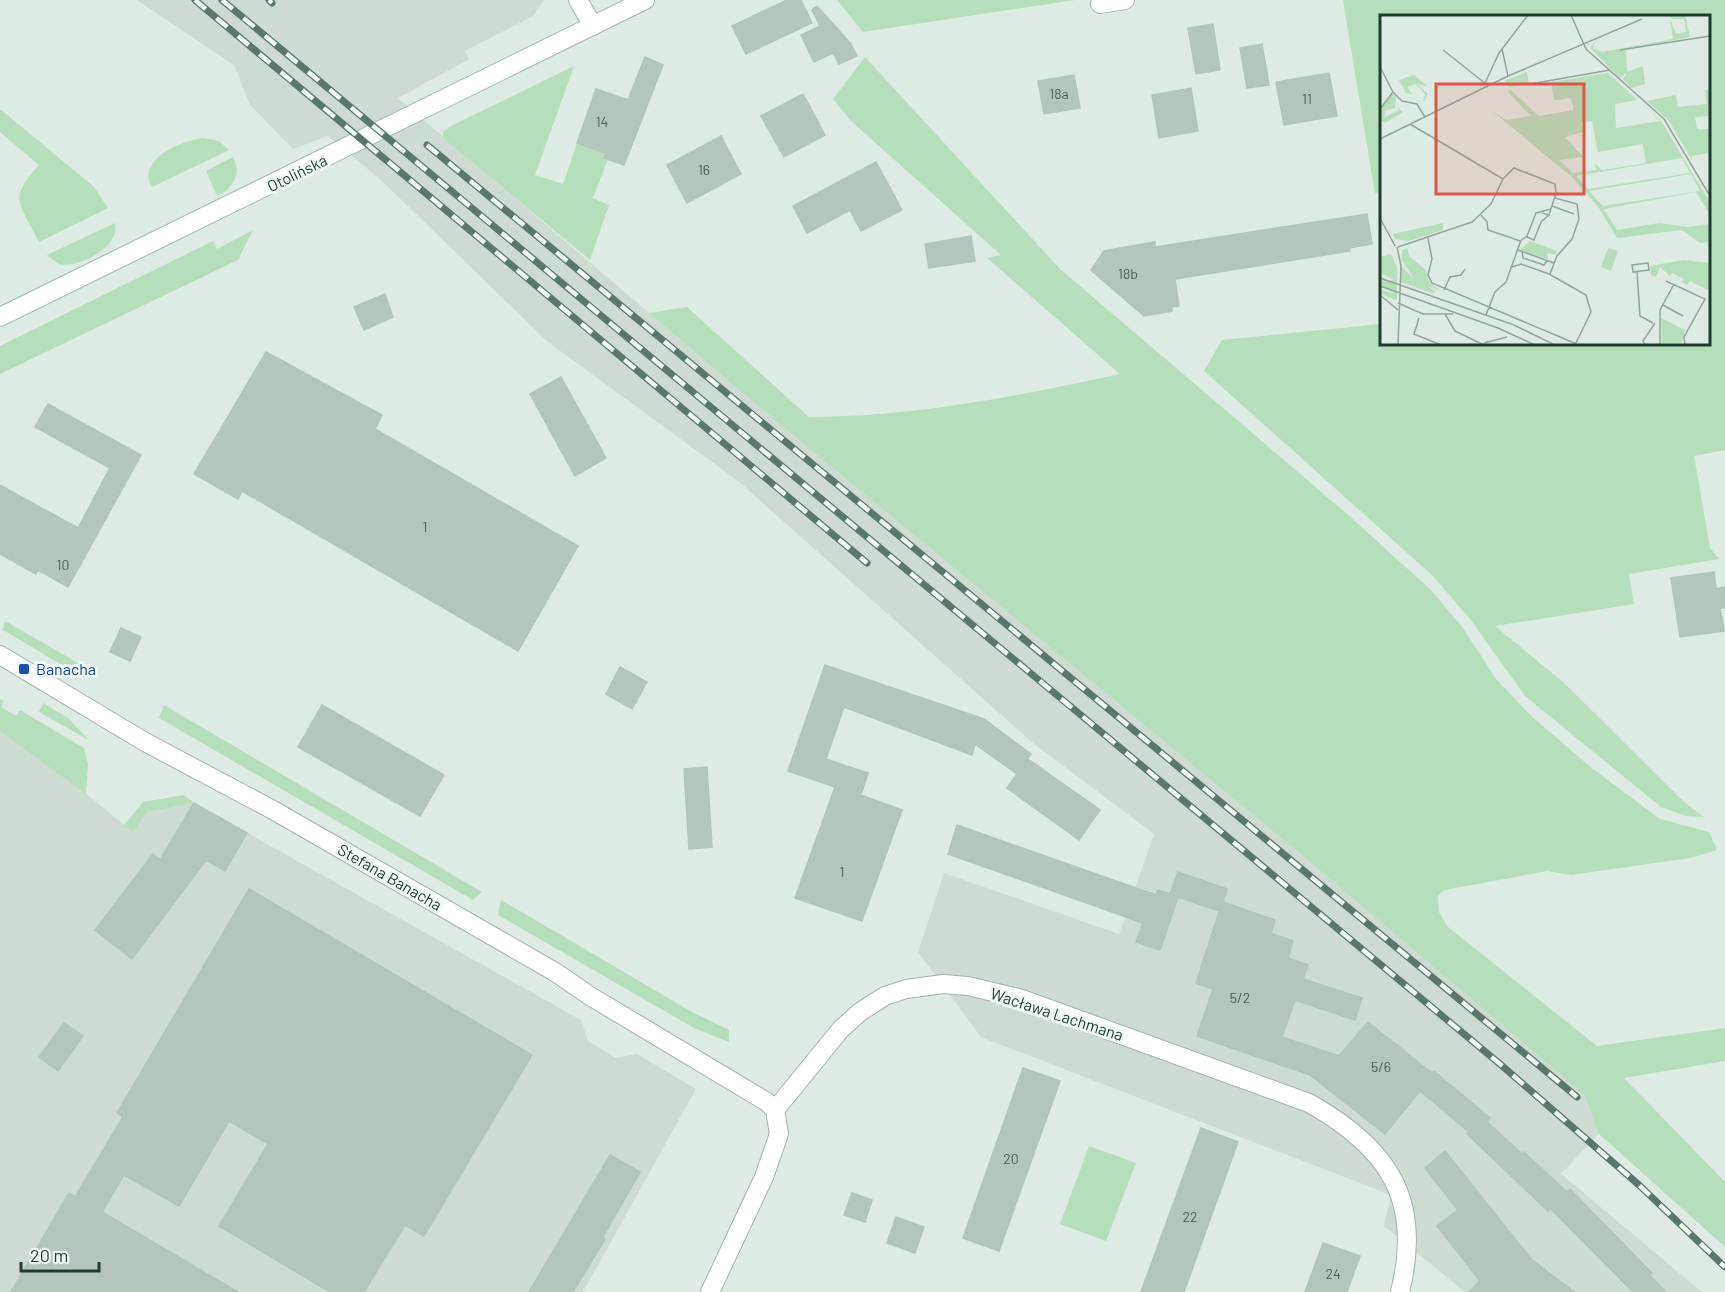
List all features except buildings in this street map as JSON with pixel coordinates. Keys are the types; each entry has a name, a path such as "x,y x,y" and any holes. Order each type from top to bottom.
{"street":[{"path":"578,0 593,26"},
{"name":"Otolińska","path":"0,317 645,0"},
{"path":"1100,4 1125,0"},
{"name":"Stefana Banacha","path":"0,655 135,736 229,789 273,810 555,972 590,996 749,1091 775,1110"},
{"name":"Wacława Lachmana","path":"775,1110 846,1025 869,1005 885,996 906,989 951,984 1022,999 1309,1103 1349,1129 1382,1161 1401,1194 1408,1229 1400,1292"},
{"path":"710,1292 762,1182 779,1134 775,1110"}],"shaded area":[{"path":"137,0 544,0 533,16 465,51 469,59 398,98 649,313 1617,1114 1561,1174 1702,1292 1465,1292 1384,1226 1391,1195 981,1037 918,952 944,873 1119,934 1154,834 1034,744 738,481 548,342 381,180 328,136 293,149 250,105 234,65"},
{"path":"0,731 62,774 133,832 147,812 194,803 581,1020 588,1041 616,1058 637,1054 696,1089 583,1292 0,1292"}],"green space":[{"path":"837,0 1075,0 863,32"},
{"path":"1343,0 1725,0 1725,450 1694,456 1710,548 1719,559 1629,574 1634,604 1495,626 1563,682 1684,802 1704,817 1686,816 1661,807 1525,696 1470,619 1432,575 1204,371 1222,340 1380,324 1380,345 1710,345 1710,15 1380,15 1380,192 1375,193"},
{"path":"865,57 1060,269 1346,513 1431,590 1463,628 1496,679 1531,716 1593,769 1660,819 1709,832 1717,850 1690,858 1571,875 1547,871 1445,890 1438,895 1439,912 1448,927 1597,1046 1725,1028 1725,1061 1624,1078 1725,1182 1725,1247 1599,1134 1585,1095 1301,854 649,313 687,307 809,417 888,413 966,404 1120,374 987,258 1001,255 851,121 833,99"},
{"path":"574,66 535,175 563,184 577,143 606,153 604,158 608,159 593,198 609,205 590,260 443,138 443,132 449,127"},
{"path":"0,109 94,187 108,208 39,242 22,209 20,194 23,186 39,165 0,132"},
{"path":"203,138 219,141 229,150 152,187 149,177 150,168 155,160 173,147"},
{"path":"233,157 237,169 234,180 228,189 217,196 206,171"},
{"path":"115,223 115,232 105,248 86,260 66,265 58,264 47,255"},
{"path":"253,230 238,260 0,374 0,346 213,241 217,249"},
{"path":"5,621 99,675 84,678 3,630"},
{"path":"0,699 4,701 1,707 16,716 20,710 84,748 88,764 86,794 0,731"},
{"path":"43,703 68,718 89,740 39,712"},
{"path":"164,705 482,892 473,900 159,718"},
{"path":"184,795 194,803 147,812 133,832 123,826 143,802"},
{"path":"501,900 692,1012 729,1030 729,1042 694,1028 498,915"},
{"path":"1089,1146 1136,1163 1106,1241 1060,1224"}],"railway":[{"path":"195,0 867,563"},
{"path":"222,0 1500,1064 1639,1185 1725,1267"},
{"path":"269,0 272,3"},
{"path":"427,145 1577,1097"}],"place":[{"name":"Banacha","path":"24,669"}]}
